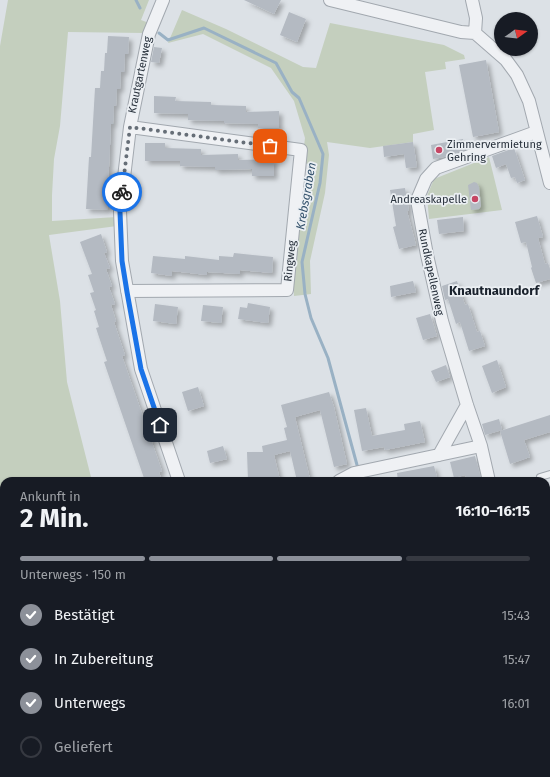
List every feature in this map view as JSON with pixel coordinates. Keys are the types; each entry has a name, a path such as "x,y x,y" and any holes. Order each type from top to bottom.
{"street":[{"name":"Krautgartenweg","path":"163,0 148,34 130,127 120,212 122,261 141,369 178,477"},
{"path":"330,0 462,32 475,33 506,60 517,75 529,101 550,183"},
{"path":"472,0 476,18 475,33"},
{"name":"Ringweg","path":"127,292 287,290 301,150 130,127"},
{"name":"Rundkapellenweg","path":"487,477 481,446 442,321 426,255 417,200 426,179 436,168 536,132"},
{"path":"439,454 467,405"},
{"path":"346,477 354,473 481,446"}],"lane":[{"path":"540,477 550,474"}],"green space":[{"path":"8,0 149,0 141,20 149,23 144,33 68,32 60,126 54,159 52,221 117,217 117,226 49,235 60,301 67,382 91,477 0,477 0,46"},
{"path":"182,10 226,29 303,67 316,68 330,23 444,45 464,55 465,59 445,62 446,69 425,72 434,130 413,134 413,142 370,148 327,142 329,155 325,193 310,261 311,294 294,296 293,261 299,202 304,202 308,164 302,163 305,138 294,101 271,68 203,34 168,43"},
{"path":"489,157 502,210 429,219 427,196 434,179"}],"building":[{"path":"244,0 281,0 274,14"},
{"path":"289,12 306,19 297,42 280,35"},
{"path":"108,36 129,37 128,54 125,54 124,72 121,72 120,89 117,89 113,124 111,124 107,210 86,209 95,88 100,88 101,71 104,71 105,53 107,53"},
{"path":"154,47 162,48 159,63 151,62"},
{"path":"486,60 499,132 473,137 459,65"},
{"path":"154,96 176,97 175,101 211,102 211,105 246,106 246,112 279,111 279,128 258,128 258,124 224,123 224,121 188,120 188,114 154,113"},
{"path":"463,139 465,150 433,159 431,145"},
{"path":"413,142 417,167 406,168 404,154 384,157 383,146"},
{"path":"145,143 165,143 165,148 201,149 201,155 238,154 238,160 274,159 274,176 252,176 252,169 215,170 215,167 180,166 180,161 145,161"},
{"path":"514,148 525,180 517,183 515,177 511,178 506,164 496,168 492,156"},
{"name":"Andreaskapelle","path":"474,182 477,183 479,187 481,206 479,209 471,210 468,185"},
{"path":"405,188 409,211 407,211 416,245 399,249 393,227 396,226 390,190"},
{"path":"537,216 543,237 538,238 545,264 548,263 550,269 550,279 536,283 531,268 526,242 521,243 515,222"},
{"path":"463,217 464,231 439,234 437,220"},
{"path":"101,234 107,252 104,253 110,268 106,269 112,286 109,287 115,304 111,305 116,321 114,322 125,355 122,356 162,471 159,472 161,477 144,477 104,362 107,361 96,328 99,327 94,311 96,310 90,293 94,292 88,275 92,274 80,242"},
{"path":"234,253 273,257 272,273 240,270 240,274 207,272 207,275 172,271 172,276 151,273 153,256 185,259 185,256 219,260 219,256 233,257"},
{"path":"413,281 416,292 391,297 390,286"},
{"path":"457,281 465,305 468,304 477,332 480,331 485,346 469,351 460,322 456,324 448,299 445,300 442,286"},
{"path":"248,303 270,307 268,323 238,319 240,307 247,308"},
{"path":"155,304 178,307 176,324 153,321"},
{"path":"203,305 223,307 221,323 201,321"},
{"path":"430,314 437,336 423,340 416,318"},
{"path":"497,360 506,387 492,393 482,366"},
{"path":"446,365 450,377 436,382 431,371"},
{"path":"198,387 204,406 188,411 182,392"},
{"path":"329,392 334,407 347,464 334,467 320,410 295,417 310,477 296,477 290,451 274,455 279,477 248,477 247,452 263,452 262,446 287,440 284,428 287,427 281,405"},
{"path":"366,408 372,436 405,430 404,424 420,421 425,442 385,450 384,447 362,451 354,410"},
{"path":"550,415 550,432 524,440 530,457 510,464 500,431"},
{"path":"499,419 502,430 485,435 482,424"},
{"path":"223,446 227,459 210,463 207,451"},
{"path":"475,456 481,477 466,477 465,475 454,477 450,462"},
{"path":"434,466 437,477 398,477 397,473"}],"waterway":[{"name":"Krebsgraben","path":"136,0 140,8"},
{"name":"Krebsgraben","path":"159,33 168,40 204,28 276,63 292,92 299,98 323,154 320,183 302,262 305,294 311,318 328,358 357,465"}],"way so far":[{"path":"122,192 130,127 270,146"}],"place":[{"name":"Zimmervermietung Gehring","path":"439,150"},
{"name":"Andreaskapelle","path":"475,199"}],"district":[{"name":"Knautnaundorf","path":"494,290"}],"route":[{"path":"122,192 120,212 122,261 127,292 141,369 160,425"}]}
